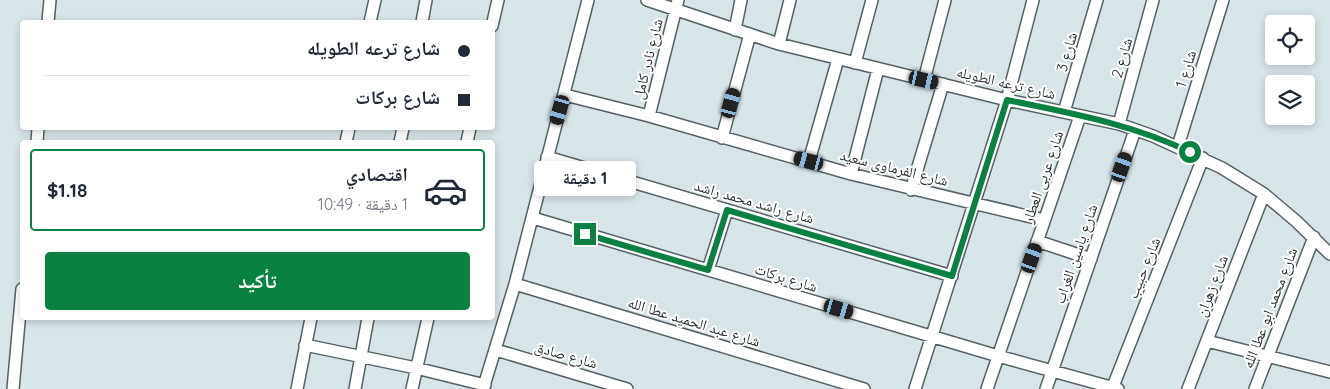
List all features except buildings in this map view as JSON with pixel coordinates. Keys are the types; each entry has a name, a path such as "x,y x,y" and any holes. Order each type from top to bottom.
{"street":[{"path":"48,20 50,0"},
{"path":"370,20 375,0"},
{"path":"422,20 426,0"},
{"path":"493,20 498,0"},
{"path":"305,345 416,368 484,387 533,218 588,0"},
{"name":"شارع ترعه الطويله","path":"647,0 677,5 735,30 779,44 878,70 1118,124 1135,130 1178,146 1203,158 1264,194 1314,237 1330,254"},
{"path":"735,30 741,0"},
{"path":"779,44 790,0"},
{"path":"855,63 872,0"},
{"path":"924,80 945,0"},
{"path":"915,389 1007,100 1033,0"},
{"name":"شارع 3","path":"1064,112 1097,0"},
{"name":"شارع 2","path":"1118,124 1154,0"},
{"name":"شارع 1","path":"1178,146 1223,0"},
{"name":"شارع نادر كامل","path":"649,116 677,5"},
{"path":"722,138 750,34"},
{"path":"809,161 838,59"},
{"path":"851,174 878,70"},
{"path":"911,190 943,84"},
{"name":"شارع الفرماوى سعيد","path":"565,95 649,116 911,190 975,202 1044,220"},
{"name":"شارع عربى العطار","path":"987,389 1080,116"},
{"name":"شارع ياسين الغراب","path":"1046,389 1135,130"},
{"name":"شارع راشد محمد راشد","path":"547,157 952,276"},
{"name":"شارع حبيب","path":"1114,389 1203,158"},
{"name":"شارع زهران","path":"1188,389 1264,194"},
{"path":"708,270 727,210"},
{"name":"شارع بركات","path":"533,218 932,337 1053,370 1114,389"},
{"name":"شارع محمد ابو عطا الله","path":"1255,389 1314,237"},
{"path":"1037,242 1091,259"},
{"name":"شارع عبد الحميد عطا الله","path":"515,284 864,389"},
{"path":"13,389 20,311"},
{"path":"297,389 311,320"},
{"path":"355,389 368,320"},
{"path":"412,389 428,320"},
{"path":"1207,341 1330,372"},
{"name":"شارع صادق","path":"496,350 627,389"}],"route":[{"path":"585,234 708,270 727,210 952,276 1007,100 1118,124 1153,136 1190,152"}]}
